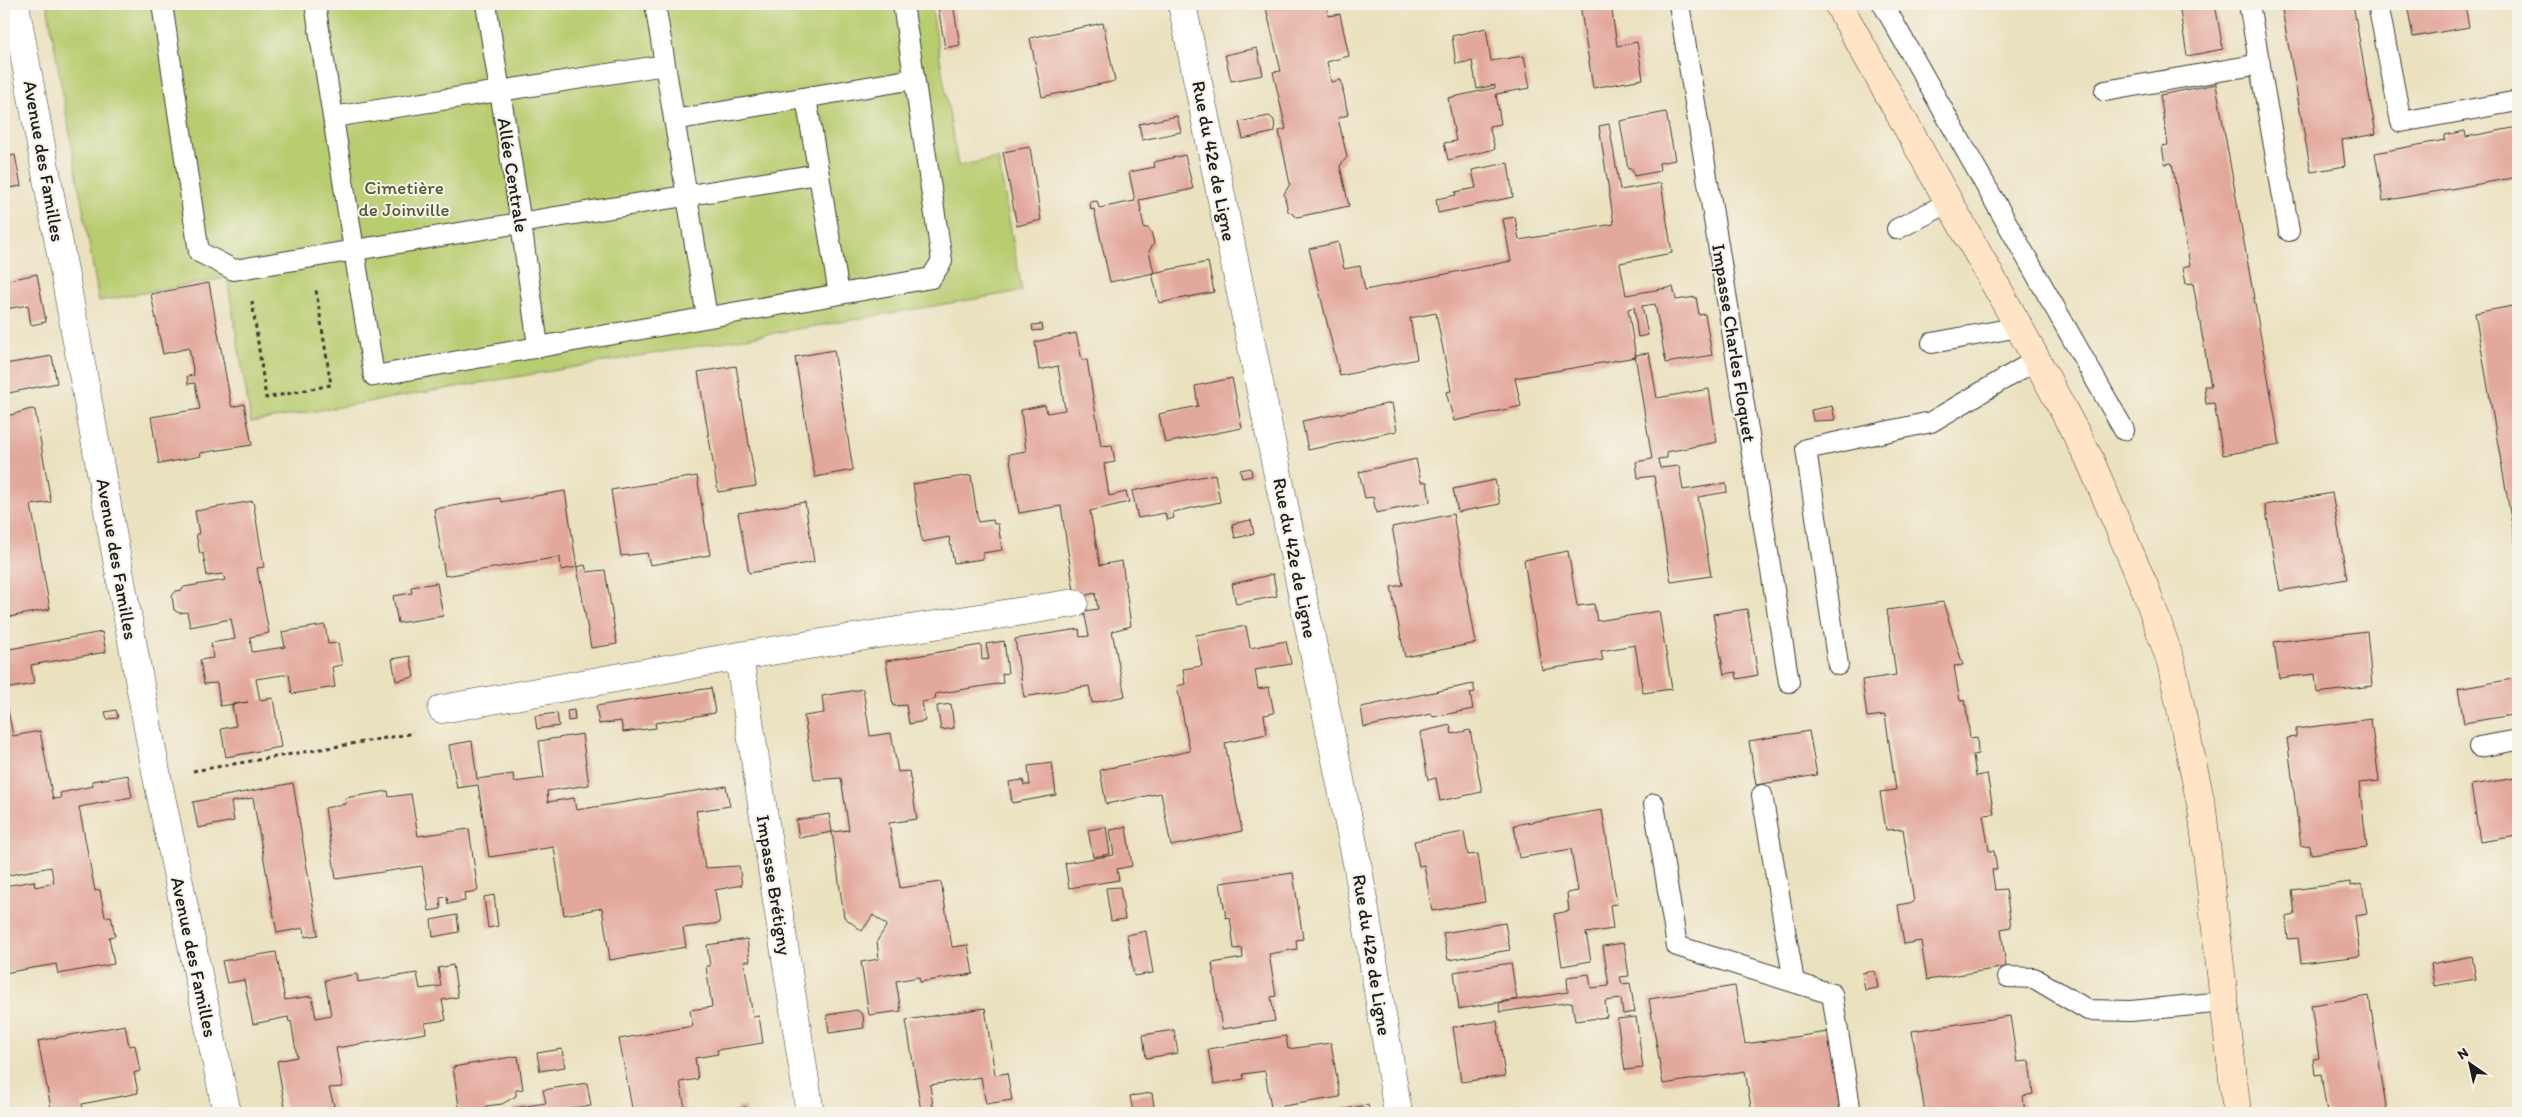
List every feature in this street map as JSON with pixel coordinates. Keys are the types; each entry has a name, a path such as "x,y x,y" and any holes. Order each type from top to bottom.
{"main road":[{"path":"1838,4 2019,327 2089,458 2145,588 2171,662 2202,809 2238,1113"}],"street":[{"name":"Avenue des Familles","path":"15,4 157,777 227,1113"},
{"name":"Rue du 42e de Ligne","path":"1182,4 1358,868 1398,1113"},
{"path":"442,709 739,656 1074,604"},
{"name":"Impasse Brétigny","path":"739,656 810,1113"}],"lane":[{"path":"162,4 199,252 234,270 818,174"},
{"path":"315,4 374,376 931,278 942,261 903,4"},
{"name":"Allée Centrale","path":"486,4 521,223 538,346"},
{"path":"655,4 706,317"},
{"name":"Impasse Charles Floquet","path":"1679,4 1789,682"},
{"path":"1883,4 2124,430"},
{"path":"2249,4 2289,231"},
{"path":"2378,4 2401,122 2518,101"},
{"path":"2105,91 2260,64"},
{"path":"333,117 665,65"},
{"path":"674,120 914,80"},
{"path":"806,98 838,294"},
{"path":"1897,229 1948,203"},
{"path":"1932,343 2019,327"},
{"path":"1838,665 1806,449 1931,422 2036,360"},
{"path":"2479,747 2518,740"},
{"path":"1762,795 1794,982"},
{"path":"1654,804 1677,946 1832,994 1851,1113"},
{"path":"2008,977 2034,978 2088,1010 2130,1011 2224,1002"}],"path":[{"path":"247,268 266,398 331,385 311,257"},
{"path":"190,771 409,734 442,709"}],"green space":[{"name":"Cimetière de Joinville","path":"47,4 931,4 958,166 998,158 1022,291 251,422 227,278 99,301"}],"building":[{"path":"953,4 960,45 945,48 938,7"},
{"path":"1265,4 1341,4 1327,8 1328,16 1340,14 1349,56 1327,62 1331,82 1341,80 1348,115 1338,118 1347,157 1340,166 1349,206 1297,217 1288,211 1284,194 1290,184 1279,131 1286,129 1273,72 1281,71"},
{"path":"1580,4 1611,4 1617,46 1637,42 1643,79 1593,88"},
{"path":"2179,4 2215,4 2223,49 2187,56"},
{"path":"2281,4 2353,4 2376,134 2342,140 2345,166 2311,172"},
{"path":"2407,4 2465,4 2469,27 2413,37"},
{"path":"1103,23 1115,81 1042,97 1030,38"},
{"path":"1486,28 1491,61 1524,56 1530,88 1496,94 1501,124 1489,126 1495,149 1448,160 1444,143 1456,141 1448,98 1495,88 1495,85 1477,89 1472,61 1456,64 1452,36"},
{"path":"1257,48 1263,75 1231,81 1225,55"},
{"path":"2216,84 2280,445 2223,455 2214,403 2206,404 2204,386 2211,386 2193,283 2186,284 2183,267 2190,265 2172,163 2165,164 2162,146 2168,145 2160,95"},
{"path":"1666,112 1675,160 1659,163 1660,171 1634,176 1632,169 1628,169 1620,121"},
{"path":"1177,116 1181,132 1142,140 1139,124"},
{"path":"1269,116 1274,120 1275,132 1243,139 1239,122"},
{"path":"1609,124 1620,190 1661,183 1672,253 1620,263 1626,295 1673,287 1676,300 1696,297 1699,315 1705,314 1712,355 1666,363 1655,304 1642,306 1648,335 1638,337 1634,307 1628,309 1636,357 1515,378 1521,406 1454,421 1446,392 1451,391 1436,313 1410,318 1417,359 1340,376 1309,249 1338,242 1344,269 1360,266 1365,290 1511,261 1503,219 1515,217 1519,240 1614,224 1599,126"},
{"path":"2518,127 2518,177 2383,201 2375,153 2445,140 2445,135 2465,131 2466,137"},
{"path":"1030,147 1041,220 1017,226 1003,152"},
{"path":"15,155 21,186 4,189 4,157"},
{"path":"1185,155 1193,189 1139,200 1144,228 1148,228 1151,232 1154,243 1149,251 1154,273 1110,282 1094,209 1091,210 1090,202 1097,201 1099,208 1135,201 1129,172 1155,167 1154,162"},
{"path":"1508,163 1513,197 1438,213 1436,199 1456,195 1455,192 1476,188 1472,170"},
{"path":"1208,262 1214,292 1159,303 1152,273"},
{"path":"37,274 46,322 31,325 28,305 6,309 4,281"},
{"path":"209,283 231,404 232,407 244,404 252,445 200,453 201,456 159,464 151,417 200,409 195,383 188,384 187,376 194,375 189,348 163,354 151,294"},
{"path":"2518,305 2518,553 2517,553 2475,313"},
{"path":"1042,324 1043,330 1033,331 1032,325"},
{"path":"1076,333 1082,360 1087,360 1101,446 1112,445 1115,462 1104,464 1109,496 1126,492 1129,502 1090,511 1100,565 1122,561 1131,626 1112,631 1125,696 1092,703 1089,686 1024,697 1015,639 1079,629 1080,637 1089,636 1084,611 1098,609 1095,593 1075,598 1061,506 1019,513 1009,454 1026,451 1021,410 1045,405 1047,413 1065,410 1058,366 1039,370 1035,342"},
{"path":"834,350 853,470 815,477 795,357"},
{"path":"1649,353 1657,398 1709,389 1717,442 1667,452 1667,458 1658,459 1660,468 1679,466 1683,490 1726,483 1727,492 1698,497 1711,576 1671,582 1654,476 1638,478 1636,462 1652,459 1635,355"},
{"path":"52,356 57,383 4,394 4,378 8,378 5,364"},
{"path":"736,366 756,486 718,492 698,372"},
{"path":"1232,378 1242,428 1165,443 1159,414 1198,406 1195,386"},
{"path":"1392,403 1397,431 1308,450 1302,421"},
{"path":"1832,406 1835,420 1813,421 1811,410"},
{"path":"31,409 35,410 51,502 31,505 50,609 4,618 4,417"},
{"path":"1416,459 1421,482 1427,482 1430,502 1376,513 1373,497 1365,498 1359,472"},
{"path":"1251,468 1252,476 1242,478 1240,470"},
{"path":"1215,474 1220,502 1173,512 1174,518 1167,520 1165,513 1138,518 1132,491"},
{"path":"971,475 978,522 993,520 994,524 998,524 1002,550 983,553 983,559 954,563 949,537 922,542 913,484"},
{"path":"697,476 710,555 650,565 647,553 621,556 611,490"},
{"path":"1495,480 1500,504 1458,512 1453,489"},
{"path":"565,491 577,567 561,570 560,557 445,576 434,509 500,498 501,502"},
{"path":"2332,493 2347,579 2280,591 2265,505"},
{"path":"253,501 264,567 257,568 269,633 250,637 252,652 285,647 282,632 325,625 328,644 338,643 342,665 332,667 335,687 292,694 289,674 256,679 260,700 273,698 281,747 226,757 221,729 236,726 232,705 248,702 220,706 217,683 204,684 200,660 213,658 211,643 235,639 231,619 190,627 187,612 179,613 174,610 172,596 176,591 182,590 184,587 225,580 223,574 207,576 203,553 200,554 196,534 199,534 195,511"},
{"path":"805,502 814,562 749,573 738,513"},
{"path":"1453,514 1476,643 1405,657 1391,587 1403,585 1392,527"},
{"path":"1251,520 1254,534 1235,538 1232,524"},
{"path":"1568,551 1577,606 1594,604 1597,621 1659,611 1672,689 1643,693 1635,645 1601,651 1603,660 1542,670 1524,560"},
{"path":"585,565 587,572 605,570 617,644 591,648 577,567"},
{"path":"1273,574 1277,596 1236,604 1232,584"},
{"path":"437,583 443,616 398,623 393,596 412,593 411,587"},
{"path":"1943,602 1963,665 1954,666 1960,701 1965,700 1970,738 1977,737 1978,754 1973,755 1976,776 1987,774 1994,814 1983,815 1989,851 1994,851 1997,869 1992,870 1995,890 2006,889 2011,927 2001,929 2006,967 1927,980 1921,941 1904,944 1898,905 1914,902 1903,829 1886,830 1880,792 1896,790 1885,715 1867,717 1862,680 1896,675 1887,610"},
{"path":"1747,609 1758,675 1737,679 1736,672 1724,674 1713,614"},
{"path":"1246,626 1250,648 1286,641 1291,664 1255,670 1258,689 1269,687 1274,713 1264,715 1267,734 1225,743 1242,831 1171,846 1161,793 1106,804 1100,770 1190,751 1177,686 1185,684 1183,669 1202,666 1196,635"},
{"path":"2367,631 2372,686 2317,693 2315,674 2279,678 2274,642"},
{"path":"102,632 106,652 31,665 34,684 4,689 4,650"},
{"path":"1004,641 1008,673 1002,674 1003,683 935,694 936,699 922,702 925,721 909,724 906,705 893,706 886,661 981,645 982,660 989,659 986,644"},
{"path":"410,656 414,677 396,681 392,659"},
{"path":"2518,678 2518,714 2464,723 2458,689"},
{"path":"1473,684 1475,692 1470,693 1473,709 1433,717 1432,714 1364,727 1361,707"},
{"path":"711,688 715,713 655,723 656,728 623,732 621,721 599,724 596,706"},
{"path":"4,689 13,736 40,731 53,799 61,798 60,793 93,786 92,781 128,775 132,797 79,807 95,891 100,890 105,917 111,916 115,936 109,937 114,964 58,974 56,964 4,973 4,886 34,881 35,887 54,883 51,867 4,876"},
{"path":"863,689 870,736 891,733 898,772 909,771 917,819 889,823 900,888 941,882 952,947 968,945 973,974 920,982 919,977 896,981 901,1011 869,1015 861,962 879,959 877,941 887,925 873,915 862,931 844,917 832,832 849,830 841,778 814,780 804,716 824,713 822,696"},
{"path":"951,704 954,728 941,730 937,706"},
{"path":"116,710 118,718 107,719 105,712"},
{"path":"574,710 575,720 568,721 567,711"},
{"path":"557,713 559,726 537,729 535,716"},
{"path":"2371,719 2379,781 2359,783 2367,847 2311,854 2310,845 2301,846 2287,738 2296,737 2296,729"},
{"path":"1450,725 1452,734 1470,730 1482,792 1440,801 1436,778 1428,780 1420,732"},
{"path":"1809,731 1817,775 1756,785 1749,741"},
{"path":"582,734 589,785 547,791 548,802 574,798 576,810 726,786 730,806 696,811 705,868 739,866 742,885 715,890 720,923 683,928 686,947 610,960 602,908 564,915 554,847 489,857 478,785 457,788 449,745 472,741 477,779 513,774 514,782 544,778 539,741"},
{"path":"1052,763 1056,795 1012,803 1009,782 1023,780 1024,785 1030,785 1028,766"},
{"path":"2518,776 2518,836 2480,842 2471,785 2516,778"},
{"path":"293,783 318,935 305,937 304,928 277,933 253,798 231,802 234,821 198,828 193,802"},
{"path":"388,791 389,797 411,794 418,836 469,829 478,891 464,893 465,901 448,904 447,897 440,898 441,909 429,911 422,866 336,879 325,808 346,804 345,798"},
{"path":"1602,810 1617,904 1610,905 1613,929 1586,933 1591,961 1562,966 1554,914 1569,911 1567,893 1578,891 1571,849 1519,858 1514,825"},
{"path":"829,814 832,832 799,838 796,820"},
{"path":"1106,827 1110,854 1093,857 1088,830"},
{"path":"1126,827 1132,866 1117,869 1119,880 1069,888 1065,863 1114,855 1110,830"},
{"path":"1464,832 1468,855 1478,854 1485,902 1432,911 1424,865 1419,866 1414,841"},
{"path":"1293,873 1303,939 1296,940 1297,949 1269,954 1276,996 1271,997 1275,1021 1222,1029 1212,963 1243,958 1242,948 1234,949 1230,917 1226,918 1220,883"},
{"path":"2351,882 2351,886 2362,884 2367,914 2355,916 2360,956 2301,963 2298,938 2288,939 2286,917 2295,915 2292,890"},
{"path":"1120,887 1125,919 1111,921 1106,888"},
{"path":"494,895 498,926 488,928 484,897"},
{"path":"457,915 459,932 433,937 431,920"},
{"path":"1505,923 1510,950 1448,960 1443,933"},
{"path":"1146,931 1153,973 1134,976 1127,935"},
{"path":"747,939 750,961 744,961 753,1017 759,1016 763,1043 717,1050 718,1054 695,1058 698,1079 680,1082 686,1113 633,1113 619,1039 693,1026 690,1010 712,1007 706,966 710,966 707,945"},
{"path":"1624,943 1629,976 1620,977 1622,984 1630,983 1635,1012 1623,1014 1621,999 1605,1001 1607,1017 1575,1021 1572,1002 1500,1012 1499,1003 1568,992 1567,977 1589,974 1591,988 1609,986 1603,946"},
{"path":"276,952 285,1000 312,996 316,1018 331,1015 325,980 357,974 358,982 417,973 420,989 441,986 438,968 453,965 458,997 442,1000 446,1020 425,1023 426,1033 336,1048 343,1087 329,1088 336,1113 286,1113 277,1061 297,1057 291,1021 289,1022 288,1017 253,1024 244,980 227,983 222,961"},
{"path":"2472,956 2476,979 2434,986 2431,964"},
{"path":"1511,963 1517,999 1459,1009 1454,972"},
{"path":"1875,971 1878,988 1865,990 1862,973"},
{"path":"1735,986 1745,1044 1828,1032 1840,1113 1752,1113 1745,1071 1663,1084 1649,999"},
{"path":"2369,996 2387,1113 2327,1113 2321,1074 2315,1075 2313,1059 2319,1058 2311,1005"},
{"path":"985,1008 995,1075 1007,1073 1012,1100 986,1104 981,1077 930,1085 934,1113 911,1113 921,1111 906,1020"},
{"path":"857,1010 863,1015 864,1028 829,1033 827,1015"},
{"path":"2010,1016 2017,1062 2029,1061 2033,1094 2023,1096 2025,1113 1925,1113 1912,1031"},
{"path":"1636,1017 1643,1068 1625,1070 1617,1019"},
{"path":"1497,1021 1505,1076 1461,1082 1453,1027"},
{"path":"125,1025 129,1046 135,1045 140,1071 134,1073 138,1093 82,1104 84,1113 52,1113 38,1041"},
{"path":"1174,1030 1178,1053 1146,1058 1143,1035"},
{"path":"1286,1036 1288,1049 1331,1043 1340,1097 1271,1108 1265,1071 1243,1074 1244,1079 1214,1084 1208,1049"},
{"path":"562,1049 565,1067 540,1071 537,1053"},
{"path":"518,1056 523,1089 516,1090 516,1096 502,1104 486,1106 487,1113 460,1113 453,1067"},
{"path":"587,1083 591,1106 572,1108 572,1113 514,1113 513,1108 546,1103 543,1090"},
{"path":"1152,1093 1155,1113 1133,1113 1130,1096"},
{"path":"5,1095 8,1113 4,1113"},
{"path":"1368,1105 1370,1113 1327,1113 1327,1112"},
{"path":"746,1107 747,1113 738,1113 738,1108"}]}
